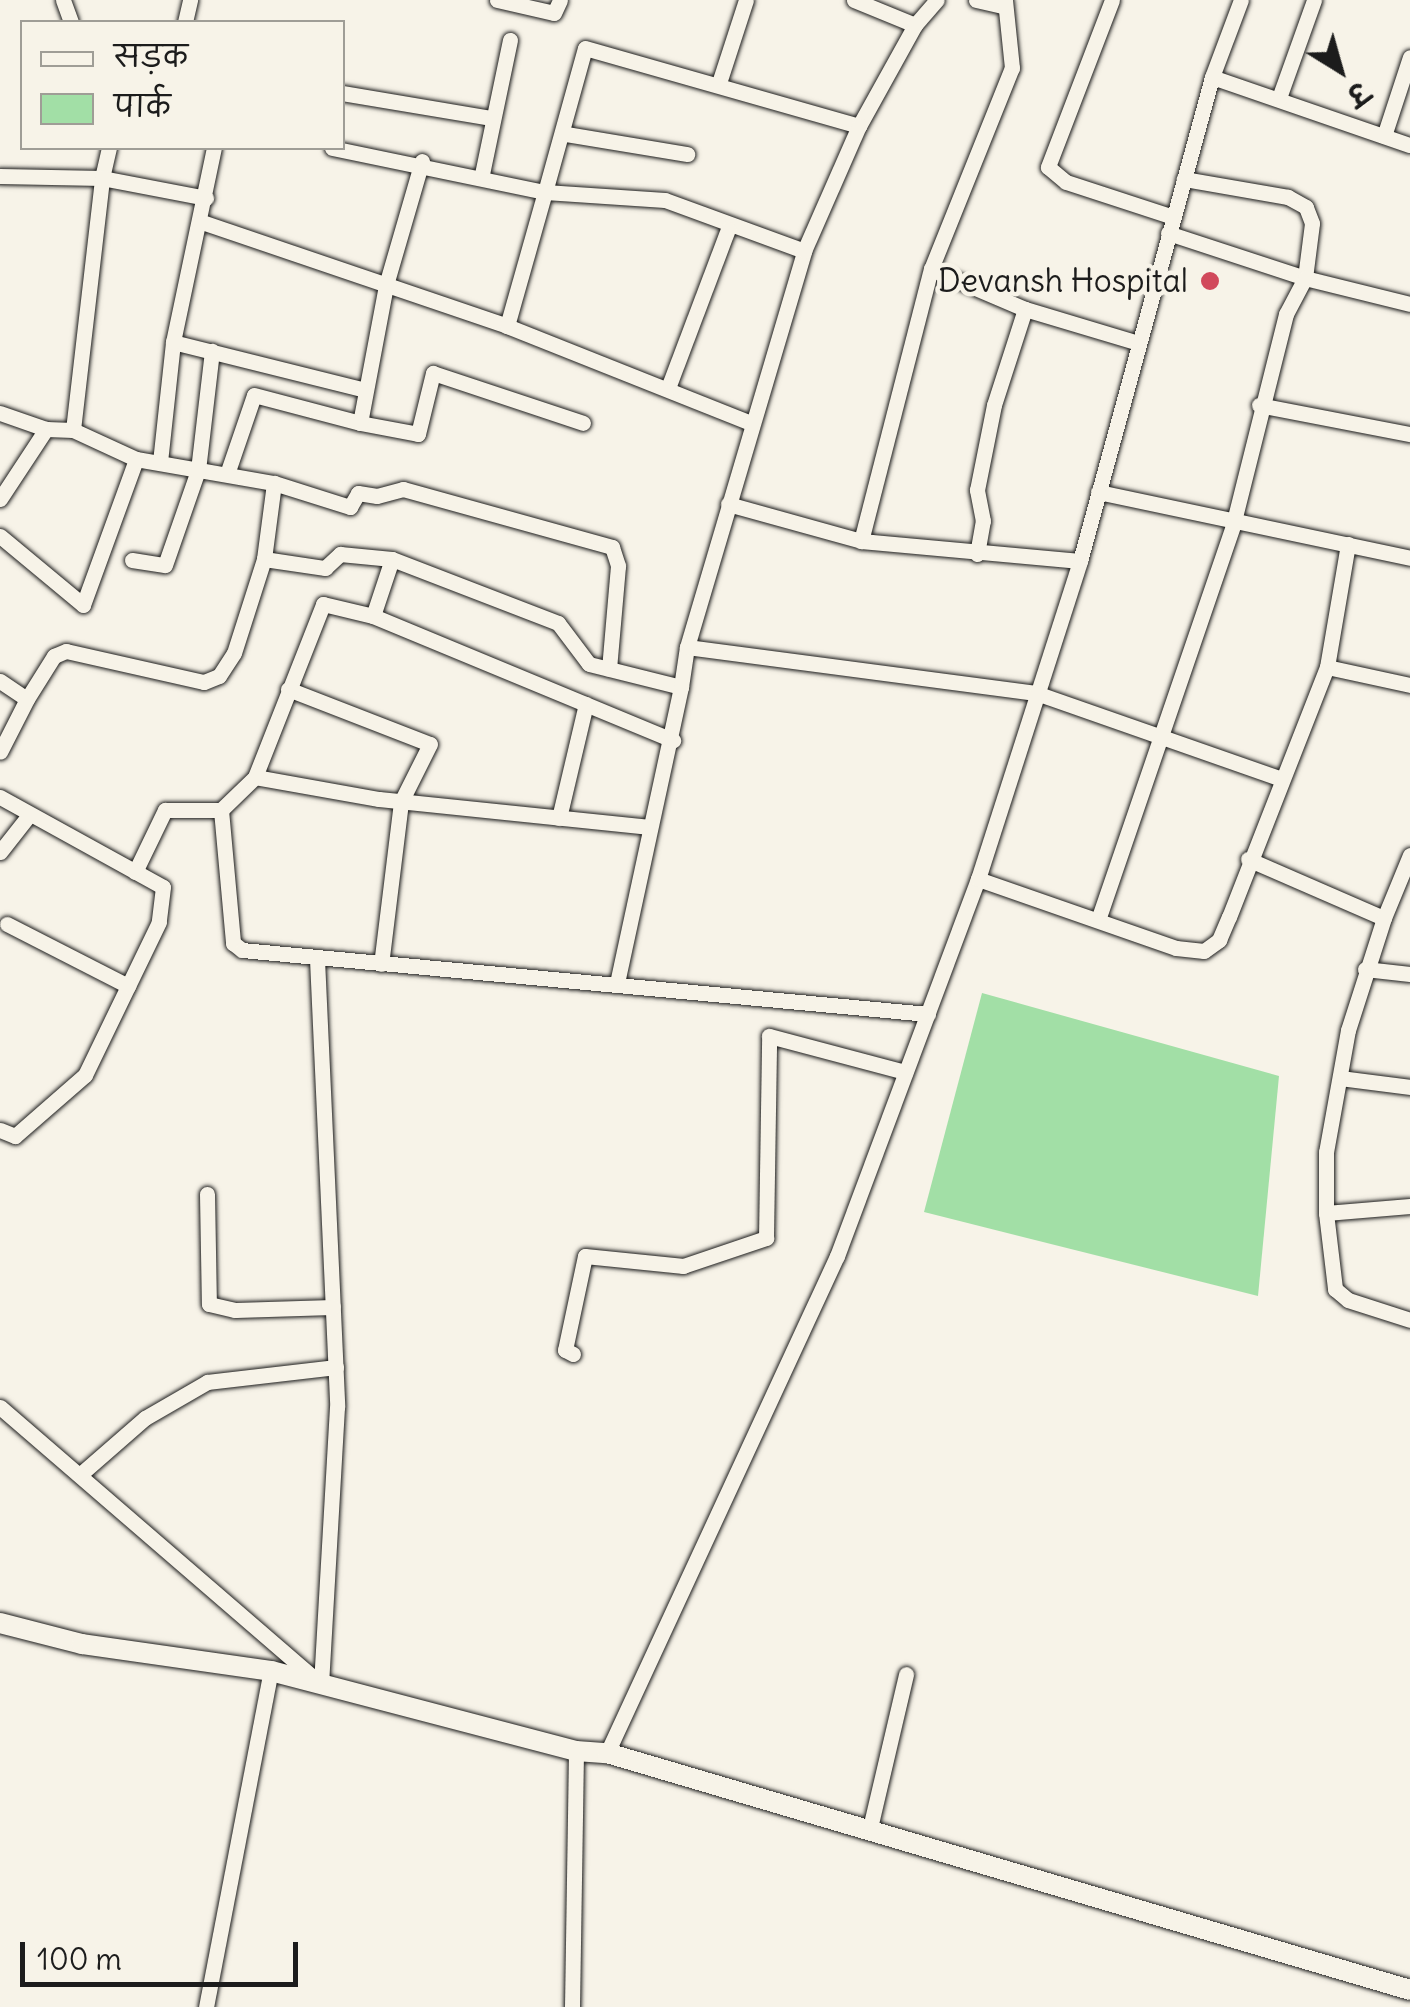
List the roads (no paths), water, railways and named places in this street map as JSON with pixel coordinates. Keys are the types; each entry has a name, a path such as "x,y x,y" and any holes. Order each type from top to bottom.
{"street":[{"path":"497,0 554,13 560,0"},
{"path":"719,83 746,0"},
{"path":"854,0 876,3 915,24"},
{"path":"617,984 648,827 673,740 687,647 804,252 859,126 915,24 937,0"},
{"path":"861,542 931,270 1012,68 1004,3 976,0"},
{"path":"1112,0 1048,167 1066,182 1173,217"},
{"path":"606,1753 837,1256 978,879 1080,561 1212,77 1241,0"},
{"path":"1279,98 1314,0"},
{"path":"482,174 510,40"},
{"path":"507,326 545,192 566,134 586,48 859,126"},
{"path":"1384,136 1410,57"},
{"path":"1212,77 1410,145"},
{"path":"345,94 492,118"},
{"path":"566,134 687,154"},
{"path":"73,430 102,178 109,150"},
{"path":"160,462 174,342 202,222 214,150"},
{"path":"345,150 422,161 545,192 665,200 728,228 804,252"},
{"path":"360,423 362,389 386,285 422,161"},
{"path":"0,176 102,178 206,198"},
{"path":"1098,920 1233,526 1260,405 1286,314 1305,278 1312,224 1306,207 1288,197 1184,179"},
{"path":"202,222 507,326 751,423"},
{"path":"668,388 728,228"},
{"path":"1168,234 1305,278 1410,304"},
{"path":"931,270 1025,310 1138,343"},
{"path":"977,554 983,521 978,490 994,406 1025,310"},
{"path":"174,342 362,389"},
{"path":"132,560 165,565 198,470 212,351"},
{"path":"226,474 254,395 418,434 433,373 583,423"},
{"path":"1260,405 1410,434"},
{"path":"0,413 46,429 73,430 136,459 274,483 350,507 358,493 377,496 403,489 612,547 618,566 608,668"},
{"path":"0,499 46,429"},
{"path":"0,536 83,605 136,459"},
{"path":"0,752 54,656 66,650 204,682 218,676 234,653 264,560 274,483"},
{"path":"1098,492 1233,526 1410,558"},
{"path":"728,504 861,542 1080,561"},
{"path":"978,879 1176,948 1204,950 1219,940 1248,859 1328,667 1348,544"},
{"path":"264,560 325,568 340,554 392,560 558,623 589,664 681,687"},
{"path":"374,616 392,560"},
{"path":"135,872 165,810 221,810 255,776 323,604 374,616 673,740"},
{"path":"687,647 1036,693 1161,733 1280,779"},
{"path":"1328,667 1410,685"},
{"path":"0,681 27,699"},
{"path":"288,689 425,738 426,758 402,802 381,964"},
{"path":"559,818 586,704"},
{"path":"255,776 402,802 648,827"},
{"path":"0,1130 15,1136 85,1074 159,922 163,887 1,800"},
{"path":"221,810 233,943 242,950 928,1014"},
{"path":"0,852 29,815"},
{"path":"1410,855 1365,969 1326,1152 1326,1213 1335,1289 1348,1300 1410,1320"},
{"path":"1248,859 1384,918"},
{"path":"7,924 128,986"},
{"path":"317,959 336,1367 321,1684"},
{"path":"1365,969 1410,974"},
{"path":"572,1354 564,1350 585,1256 683,1266 766,1238 769,1036 905,1072"},
{"path":"1340,1078 1410,1087"},
{"path":"207,1194 209,1304 234,1310 333,1307"},
{"path":"1326,1213 1410,1206"},
{"path":"83,1472 145,1418 207,1382 336,1367"},
{"path":"0,1406 83,1472 321,1684"},
{"path":"0,1623 82,1644 271,1671 576,1751 606,1753 1410,1990"},
{"path":"206,2007 271,1671"},
{"path":"870,1828 906,1674"},
{"path":"572,2007 576,1751"}],"place":[{"name":"Devansh Hospital","path":"1210,281"}]}
